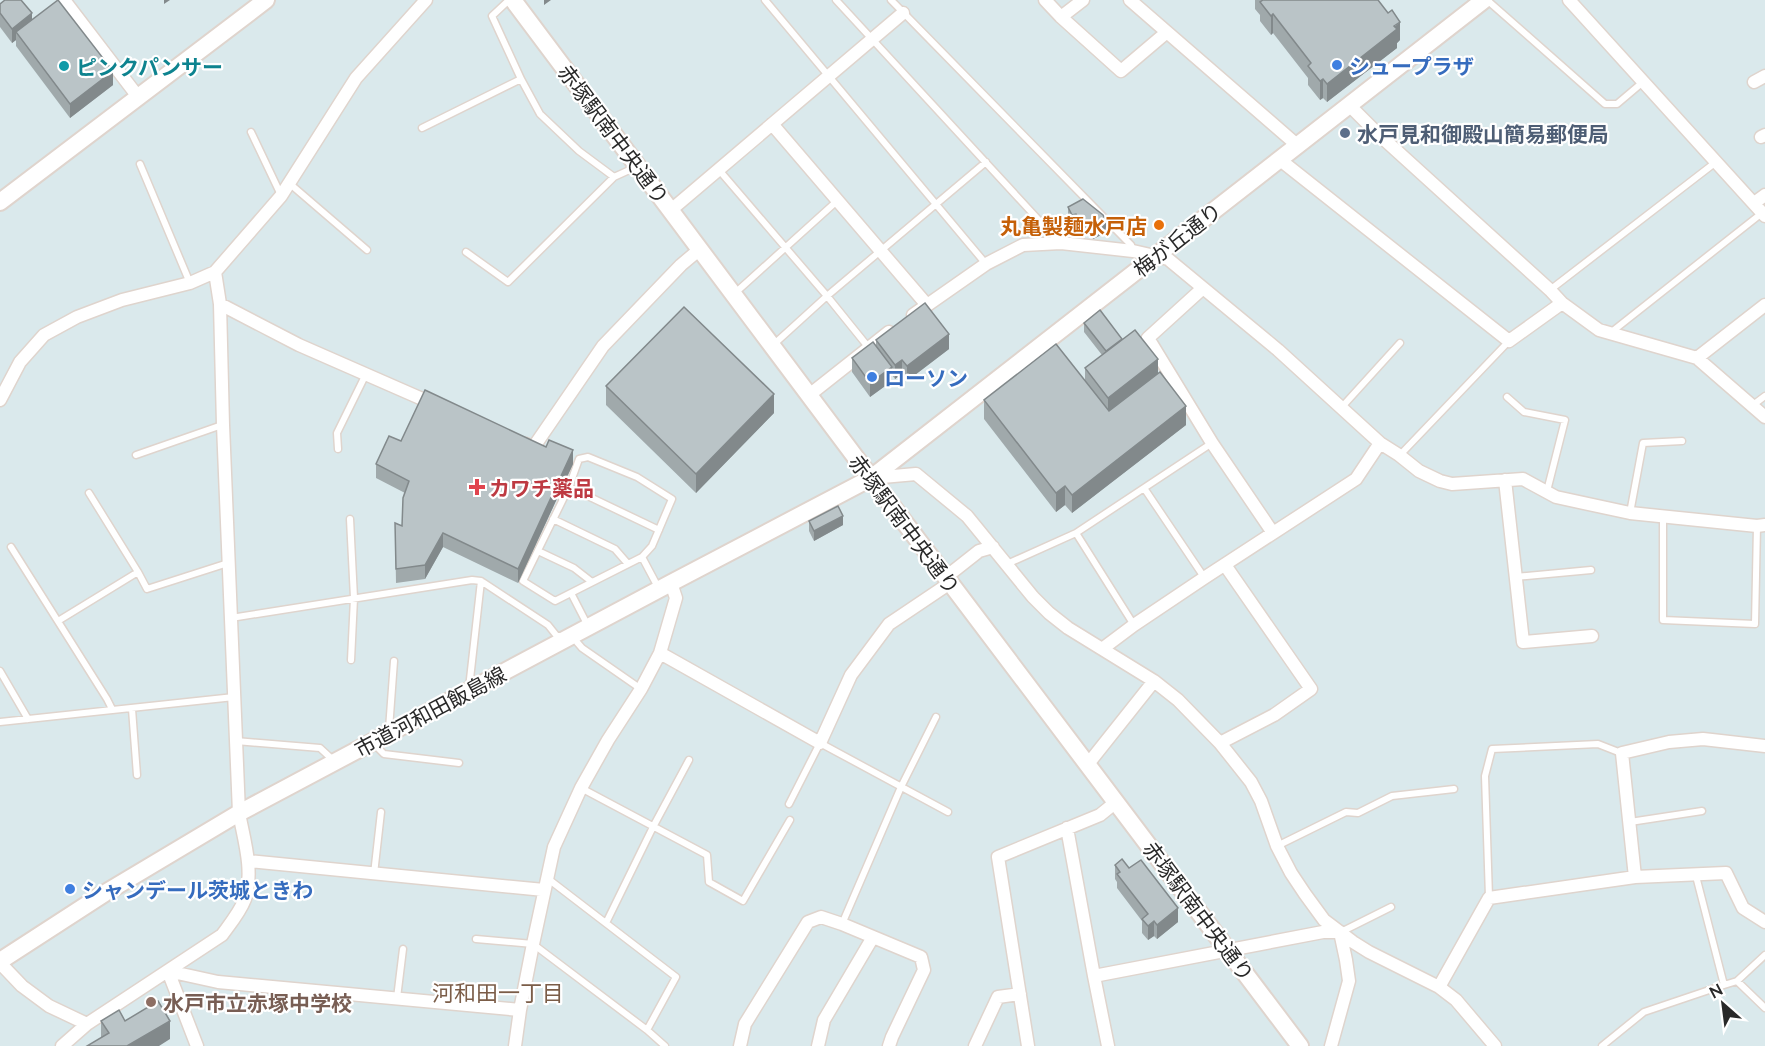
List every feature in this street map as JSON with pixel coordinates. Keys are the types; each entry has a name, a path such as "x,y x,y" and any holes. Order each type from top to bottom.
{"street":[{"path":"64,0 139,98"},
{"path":"0,202 267,0"},
{"path":"0,400 20,362 45,335 77,317 122,300 190,283 215,272 281,196 356,78 426,0"},
{"name":"赤塚駅南中央通り","path":"511,0 1300,1046"},
{"path":"1046,0 1061,17 1121,71 1167,32"},
{"path":"1061,17 1083,0"},
{"path":"1130,0 1297,145"},
{"name":"梅が丘通り","path":"871,478 1486,0"},
{"path":"1569,0 1761,211"},
{"path":"671,210 903,13"},
{"path":"1349,105 1551,290 1562,303 1599,330 1697,358 1765,417"},
{"path":"772,124 927,305"},
{"path":"1279,159 1509,341 1562,303"},
{"path":"1761,211 1765,195"},
{"path":"808,396 927,305 986,264 1023,245 1061,243 1133,251 1168,259 1278,350 1380,443 1419,471 1440,481 1452,484 1523,479 1556,497 1630,513 1761,526"},
{"path":"512,438 533,447 539,444 603,346 681,265 700,249"},
{"path":"62,1046 87,1024 222,935 237,915 249,882 248,861 239,813 220,304 215,272"},
{"path":"1203,288 1148,338 1212,443 1273,533"},
{"path":"220,304 299,345 450,411"},
{"path":"1697,358 1765,305"},
{"path":"1102,650 1134,625 1356,479 1380,443"},
{"path":"871,478 916,474 967,516 1033,597 1049,613 1068,628 1154,681 1178,700 1220,743 1251,782 1261,801 1277,846 1291,873 1324,920 1369,952 1439,987 1456,1000 1495,1046"},
{"name":"市道河和田飯島線","path":"0,962 105,893 239,813 871,478"},
{"path":"1505,480 1523,642 1592,636"},
{"path":"660,653 820,743 851,675 889,624 948,580 979,551 993,547"},
{"path":"1220,743 1274,715 1311,689 1225,565"},
{"path":"515,1046 520,1010 554,847 581,788 660,653 676,598 665,586"},
{"path":"1088,764 1154,681"},
{"path":"1635,877 1622,753 1669,742 1703,739 1765,746"},
{"path":"1028,1046 998,857 1100,815 1116,802"},
{"path":"1067,828 1108,1046"},
{"path":"248,861 374,874 545,884"},
{"path":"1439,987 1489,898 1635,877 1726,873 1743,908 1765,922"},
{"path":"740,1046 745,1024 808,922 821,917 921,957 924,970 891,1036 889,1046"},
{"path":"1094,976 1323,932 1340,932"},
{"path":"1331,1046 1349,981 1340,932"},
{"path":"818,1046 824,1020 873,937"},
{"path":"0,962 22,986 49,1006 87,1024"},
{"path":"168,971 218,982 520,1010"},
{"path":"168,971 197,1046"},
{"path":"975,1046 998,997 1020,994"}],"lane":[{"path":"511,0 492,16 540,114 579,151 614,177"},
{"path":"765,0 986,264"},
{"path":"836,0 1061,243"},
{"path":"891,0 1131,244 1133,251"},
{"path":"1486,0 1605,104 1617,104 1644,82"},
{"path":"422,128 521,79"},
{"path":"251,132 281,196"},
{"path":"1551,290 1716,161"},
{"path":"772,346 827,296 986,162"},
{"path":"140,164 190,283"},
{"path":"466,252 508,282 614,177 638,166"},
{"path":"718,170 827,296 868,348"},
{"path":"289,182 367,250"},
{"path":"733,294 837,201"},
{"path":"1609,334 1761,211"},
{"path":"1399,455 1509,341"},
{"path":"1341,408 1400,343"},
{"path":"338,449 337,433 366,374"},
{"path":"1753,405 1765,396"},
{"path":"1508,397 1524,412 1565,420 1547,492"},
{"path":"136,456 223,425"},
{"path":"1630,513 1643,443 1682,441"},
{"path":"1007,564 1076,533 1212,443"},
{"path":"570,456 579,459 588,457 637,477 672,499 652,546 642,557 555,601 524,581 569,487 579,459"},
{"path":"569,487 659,530"},
{"path":"1144,488 1204,578"},
{"path":"89,493 147,589 228,563"},
{"path":"1664,518 1663,620 1755,624 1761,526"},
{"path":"350,519 354,598 351,660"},
{"path":"553,519 615,549 628,564"},
{"path":"1076,533 1134,625"},
{"path":"11,547 112,710"},
{"path":"538,551 574,568 592,582"},
{"path":"642,557 665,586"},
{"path":"1515,578 1592,570"},
{"path":"58,621 138,572"},
{"path":"231,618 472,580 481,581 548,625 556,635 576,641 582,648 641,689"},
{"path":"469,691 481,581"},
{"path":"571,593 589,627"},
{"path":"389,732 394,661"},
{"path":"0,671 28,719"},
{"path":"0,722 234,697"},
{"path":"132,709 137,775"},
{"path":"842,924 901,787 936,717"},
{"path":"236,741 320,748 334,761"},
{"path":"372,741 384,754 459,764"},
{"path":"789,804 820,743 948,812"},
{"path":"1489,898 1485,776 1492,749 1598,744 1622,753"},
{"path":"606,922 689,760"},
{"path":"581,788 707,855 709,882 743,901 790,820"},
{"path":"1277,846 1346,812 1358,813 1392,796 1454,789"},
{"path":"1629,822 1702,811"},
{"path":"374,874 381,812"},
{"path":"1696,876 1724,985"},
{"path":"545,884 606,922 676,976 647,1030"},
{"path":"1340,932 1391,907"},
{"path":"476,939 533,944 665,1046"},
{"path":"397,999 402,949"},
{"path":"1602,1046 1644,1012 1737,981 1765,955"},
{"path":"1737,981 1765,1008"}],"building":[{"path":"5,0 21,0 32,13 12,29 0,13 0,4"},
{"name":"ピンクパンサー","path":"58,0 113,71 70,104 16,32"},
{"name":"シュープラザ","path":"1263,0 1378,0 1388,13 1392,10 1400,22 1394,26 1397,29 1327,84 1323,79 1320,81 1308,66 1311,63 1273,14 1271,16 1260,2"},
{"path":"1083,199 1103,215 1107,223 1093,229 1090,224 1083,227 1076,214 1072,215 1068,207"},
{"path":"925,303 949,334 907,366 902,360 895,365 876,340"},
{"path":"684,307 774,394 696,474 606,386"},
{"path":"1100,310 1122,339 1106,351 1084,323"},
{"path":"1135,330 1158,359 1108,398 1085,368"},
{"path":"873,342 892,367 870,383 852,358"},
{"path":"1056,344 1109,411 1160,372 1186,406 1072,495 1065,486 1056,493 984,400"},
{"name":"カワチ薬品","path":"425,390 546,447 549,440 573,450 518,569 443,533 425,565 396,569 395,523 402,526 403,498 409,481 376,464 389,436 401,441"},
{"path":"838,506 843,516 814,531 809,521"},
{"path":"1122,859 1129,868 1141,860 1178,908 1157,925 1154,921 1148,926 1142,919 1148,914 1117,874 1120,872 1115,865"},
{"path":"158,1001 170,1021 127,1046 87,1046 109,1033 101,1021 119,1010 125,1021"}],"place":[{"name":"シュープラザ","path":"1337,65"},
{"name":"ピンクパンサー","path":"64,66"},
{"name":"水戸見和御殿山簡易郵便局","path":"1345,133"},
{"name":"丸亀製麺水戸店","path":"1159,225"},
{"name":"ローソン","path":"872,377"},
{"name":"カワチ薬品","path":"477,487"},
{"name":"シャンデール茨城ときわ","path":"70,889"},
{"name":"水戸市立赤塚中学校","path":"151,1002"}],"district":[{"name":"河和田一丁目","path":"498,992"}]}
